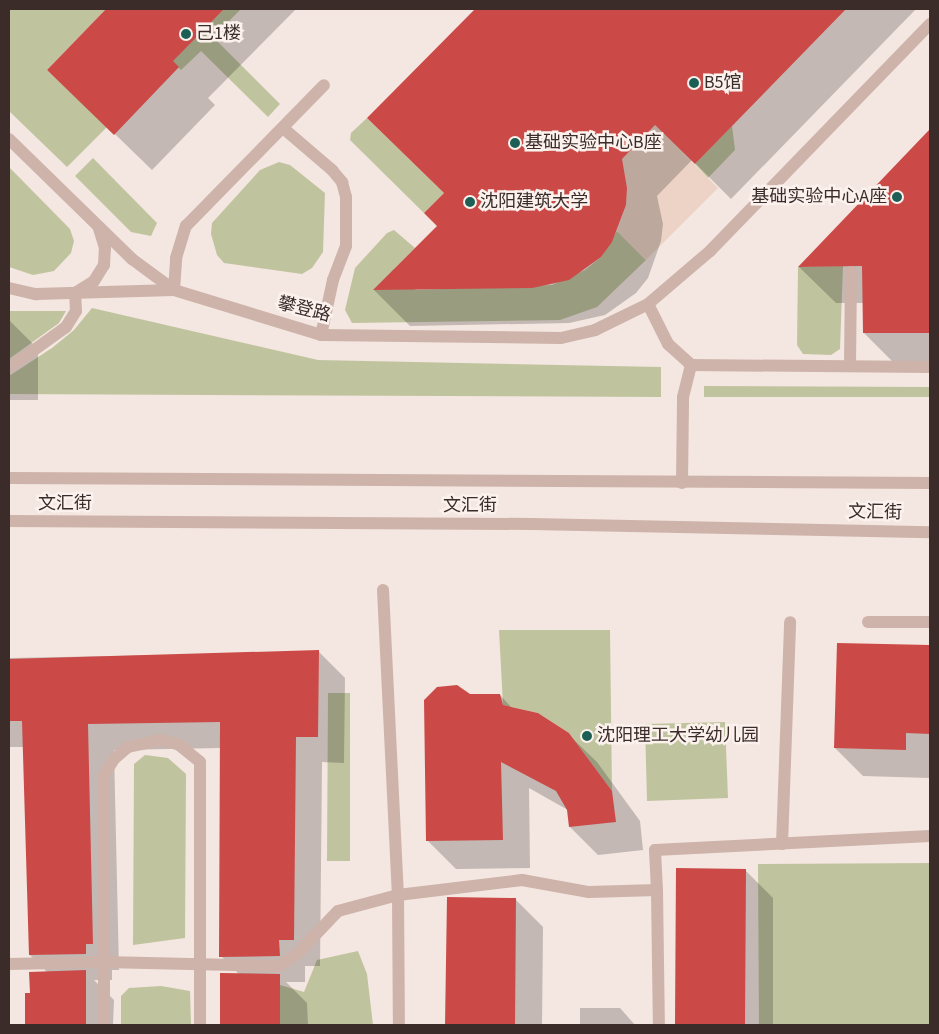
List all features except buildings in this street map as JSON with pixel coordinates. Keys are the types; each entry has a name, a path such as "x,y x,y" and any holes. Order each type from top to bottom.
{"street":[{"name":"攀登路","path":"9,139 132,259 174,290 321,336 560,338 595,330 648,304 710,251 930,24"},
{"path":"9,288 36,294 174,290 176,258 186,226 324,85"},
{"path":"282,128 332,170 342,182 346,197 346,246 333,280 321,336"},
{"path":"75,293 94,281 104,265 105,248 99,226"},
{"path":"850,366 852,272"},
{"path":"9,368 66,328 76,311 75,293"},
{"path":"648,304 668,344 690,365 930,367"},
{"path":"682,482 683,397 690,365"},
{"name":"文汇街","path":"9,478 930,483"},
{"name":"文汇街","path":"9,521 532,524 930,532"},
{"path":"383,590 398,895 399,1025"},
{"path":"782,844 790,622"},
{"path":"868,622 930,622"},
{"path":"104,1025 104,776 114,759 128,747 160,740 178,744 200,762 200,1025"},
{"path":"659,1025 655,850 930,836"},
{"path":"9,964 103,962 279,966 298,953 338,911 398,895 522,880 589,892 657,890"}],"green space":[{"path":"9,9 106,9 47,70 107,127 67,167 9,111"},
{"path":"224,9 241,9 213,37 280,104 268,117 201,51 181,70 152,41 186,47"},
{"path":"367,118 444,193 424,213 350,140 351,133"},
{"path":"732,126 735,150 708,178 695,164"},
{"path":"93,158 157,223 151,236 131,232 75,176"},
{"path":"279,162 290,165 325,193 323,252 312,268 302,274 224,263 217,255 211,234 212,223 260,170"},
{"path":"9,167 70,229 74,241 71,253 54,271 33,275 9,267"},
{"path":"394,230 415,248 394,269 416,290 552,285 585,270 601,257 617,231 646,260 597,307 560,320 352,323 345,310 355,268 387,233"},
{"path":"843,266 840,349 831,355 803,354 797,345 798,267"},
{"path":"92,308 318,360 661,367 661,397 9,394 9,376 52,348 74,330"},
{"path":"9,311 66,311 59,323 9,359"},
{"path":"704,386 930,387 930,397 704,397"},
{"path":"499,630 610,630 612,791 569,733 538,713 503,705"},
{"path":"328,693 350,693 350,861 327,861"},
{"path":"725,722 728,798 647,801 645,724"},
{"path":"145,755 168,758 186,774 185,938 133,945 134,764"},
{"path":"930,863 930,1025 759,1025 758,864"},
{"path":"358,951 367,974 373,1025 280,1025 280,985 304,992 317,960"},
{"path":"161,986 190,991 191,1025 121,1025 121,996 129,988"}],"shaded area":[{"path":"655,125 718,188 646,260 617,231 626,205 627,188 621,160"}],"place":[{"name":"己1楼","path":"186,34"},
{"name":"B5馆","path":"694,83"},
{"name":"基础实验中心B座","path":"515,143"},
{"name":"基础实验中心A座","path":"897,197"},
{"name":"沈阳建筑大学","path":"470,202"},
{"name":"沈阳理工大学幼儿园","path":"587,736"}]}
